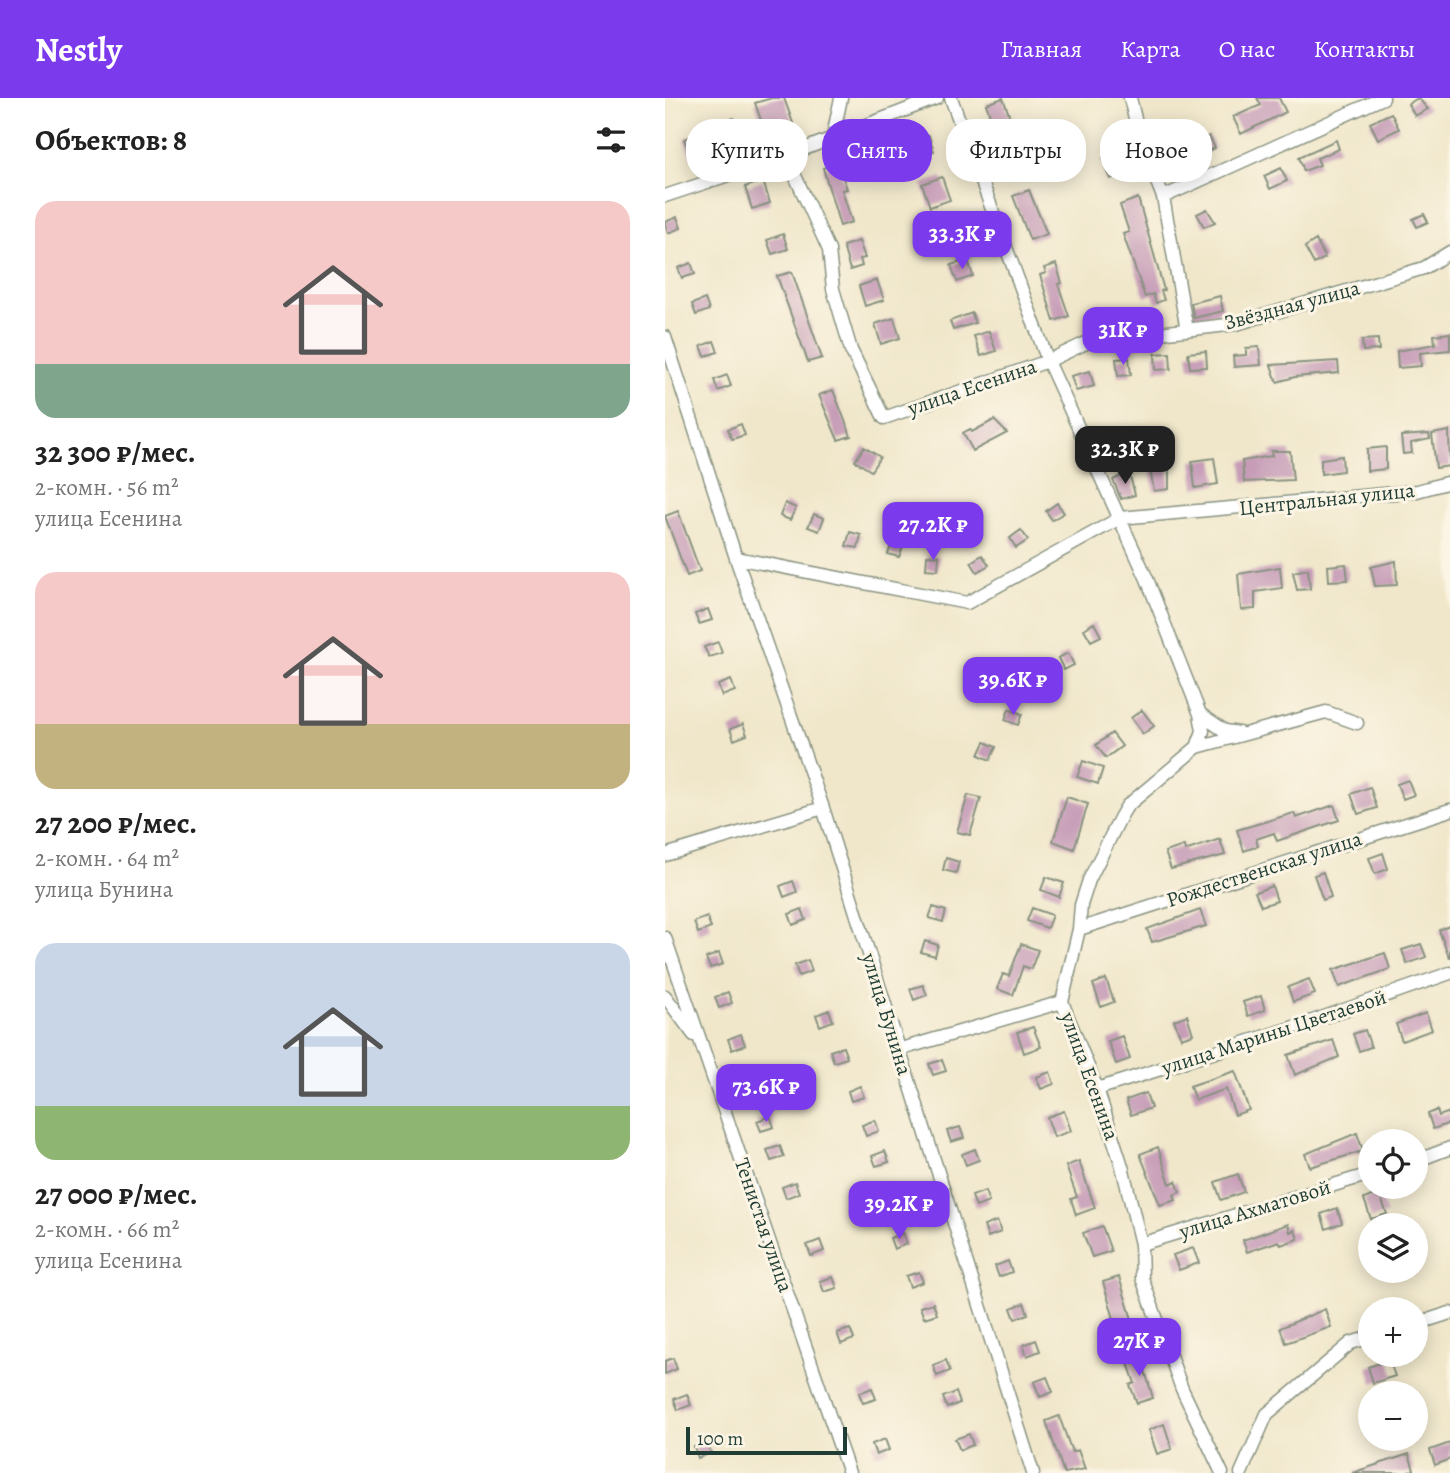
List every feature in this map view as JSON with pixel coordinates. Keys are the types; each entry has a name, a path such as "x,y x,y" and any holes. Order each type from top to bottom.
{"street":[{"path":"837,119 841,98"},
{"path":"880,119 937,98"},
{"name":"улица Есенина","path":"951,98 1048,361 1119,518 1200,714 1203,731 1197,747 1126,806 1089,880 1081,905 1079,929 1062,1002 1097,1088 1122,1166 1141,1244 1142,1278 1182,1389 1222,1473"},
{"path":"1130,98 1140,140 1163,197 1187,330"},
{"path":"1163,197 1383,98"},
{"path":"665,196 707,182"},
{"name":"улица Есенина","path":"798,182 829,250 833,289 851,350 884,418 1048,361"},
{"name":"Звёздная улица","path":"1048,361 1090,341 1236,324 1411,272 1450,252"},
{"name":"улица Бунина","path":"665,337 736,558 823,808 1033,1473"},
{"name":"Центральная улица","path":"1119,518 1417,491 1450,482"},
{"path":"736,558 967,603 1119,518"},
{"path":"1197,747 1326,712 1357,723"},
{"path":"1200,714 1225,731 1246,735"},
{"path":"665,855 823,808"},
{"name":"Рождественская улица","path":"1079,929 1450,810"},
{"name":"Тенистая улица","path":"665,938 849,1473"},
{"name":"улица Марины Цветаевой","path":"1097,1088 1304,1024 1450,973"},
{"path":"665,996 702,1045"},
{"path":"898,1049 1062,1002"},
{"path":"1428,1156 1450,1148"},
{"name":"улица Ахматовой","path":"1141,1244 1358,1178"},
{"path":"1428,1320 1450,1313"},
{"path":"1241,1473 1268,1414 1351,1343 1358,1341"}],"building":[{"path":"784,98 792,119 761,119 755,103"},
{"path":"1003,98 1011,119 991,119 986,104"},
{"path":"1257,98 1279,98 1286,112 1241,134 1233,117 1261,105"},
{"path":"1418,98 1428,109 1415,116 1408,104"},
{"path":"1391,113 1399,129 1378,139 1370,123"},
{"path":"1336,140 1339,149 1317,158 1320,165 1304,171 1299,157"},
{"path":"1281,168 1287,181 1270,189 1264,176"},
{"path":"942,177 950,200 930,207 922,184"},
{"path":"763,182 770,203 752,209 745,187"},
{"path":"827,182 845,182 847,189 842,190 852,222 840,226"},
{"path":"1029,190 1047,234 1030,240 1013,196"},
{"path":"1138,198 1164,290 1161,291 1164,300 1156,303 1153,294 1145,297 1123,234 1129,232 1120,205"},
{"path":"1207,209 1215,222 1204,227 1197,214"},
{"path":"1424,214 1428,222 1417,227 1413,219"},
{"path":"677,217 681,228 668,233 665,222"},
{"path":"960,231 964,241 944,248 941,238"},
{"path":"783,234 788,249 772,254 767,240"},
{"path":"1316,240 1325,258 1314,264 1305,247"},
{"path":"859,241 865,258 860,259 862,266 850,270 843,246"},
{"path":"968,260 973,276 957,282 951,265"},
{"path":"691,263 695,274 682,278 678,268"},
{"path":"1056,264 1062,283 1058,284 1069,316 1054,321 1040,275 1046,273 1044,268"},
{"path":"792,272 822,358 808,362 777,276"},
{"path":"877,280 884,300 865,306 859,286"},
{"path":"1220,296 1223,311 1194,318 1191,303"},
{"path":"705,299 709,310 696,315 692,304"},
{"path":"972,313 975,323 953,330 950,321"},
{"path":"894,318 900,338 881,344 875,324"},
{"path":"989,331 996,351 981,356 974,336"},
{"path":"1450,333 1450,350 1420,353 1421,366 1398,368 1397,351 1435,344 1434,335"},
{"path":"1378,339 1379,350 1363,351 1362,340"},
{"path":"714,341 718,352 705,356 701,346"},
{"path":"1259,347 1261,365 1234,367 1233,356 1246,355 1246,348"},
{"path":"1206,351 1207,367 1190,368 1188,353"},
{"path":"1170,353 1171,369 1156,370 1155,354"},
{"path":"1129,358 1131,375 1118,376 1116,359"},
{"path":"1338,361 1339,373 1295,377 1277,382 1271,365"},
{"path":"1090,371 1094,386 1076,391 1071,376"},
{"path":"727,375 731,386 718,391 714,380"},
{"path":"833,390 851,436 838,440 819,395"},
{"path":"994,420 1007,433 973,451 963,433 970,429 972,432"},
{"path":"741,424 745,435 732,439 728,429"},
{"path":"1449,431 1450,466 1436,468 1432,434"},
{"path":"1429,434 1430,439 1411,443 1412,453 1403,454 1401,436"},
{"path":"864,447 880,457 871,471 855,461"},
{"path":"1386,447 1386,469 1367,471 1367,449"},
{"path":"1271,451 1290,451 1293,480 1244,482 1242,461 1272,456"},
{"path":"1342,456 1343,471 1321,474 1321,459"},
{"path":"1214,458 1218,484 1195,488 1192,461"},
{"path":"1169,467 1169,489 1154,491 1150,470"},
{"path":"1129,472 1135,495 1121,499 1113,480"},
{"path":"785,503 796,508 790,520 780,516"},
{"path":"1057,503 1064,513 1052,520 1046,511"},
{"path":"678,511 700,571 687,576 665,516"},
{"path":"814,514 824,518 819,531 808,527"},
{"path":"1021,530 1028,540 1016,548 1010,538"},
{"path":"850,532 861,535 858,548 846,546"},
{"path":"893,540 904,544 899,557 888,554"},
{"path":"927,555 939,556 938,570 926,569"},
{"path":"982,555 989,565 977,572 971,562"},
{"path":"1396,561 1397,585 1375,586 1371,567"},
{"path":"1346,564 1348,580 1329,581 1328,566"},
{"path":"1280,567 1282,588 1255,592 1255,609 1241,610 1238,574"},
{"path":"1308,569 1310,589 1297,590 1293,572"},
{"path":"708,609 712,620 699,624 695,614"},
{"path":"1094,623 1101,636 1091,641 1084,629"},
{"path":"718,642 722,653 709,657 704,647"},
{"path":"1068,653 1074,665 1064,670 1058,658"},
{"path":"1021,675 1028,685 1016,693 1010,683"},
{"path":"731,680 735,691 722,696 718,685"},
{"path":"1009,709 1022,714 1018,725 1005,720"},
{"path":"1142,710 1154,726 1143,734 1131,718"},
{"path":"743,724 747,735 734,740 730,729"},
{"path":"1112,733 1122,746 1106,758 1096,745"},
{"path":"985,742 996,747 990,760 979,755"},
{"path":"1083,761 1103,768 1098,784 1077,777"},
{"path":"1408,780 1414,795 1403,799 1397,784"},
{"path":"1370,787 1377,808 1358,814 1351,794"},
{"path":"968,795 981,798 970,835 957,832"},
{"path":"1067,797 1088,804 1074,849 1053,841"},
{"path":"1334,805 1339,820 1277,841 1274,833 1256,839 1258,846 1244,851 1237,830 1294,813 1296,818"},
{"path":"1220,839 1225,855 1171,869 1165,852 1184,846 1185,851"},
{"path":"1383,853 1388,869 1375,874 1369,858"},
{"path":"946,858 959,862 956,873 943,870"},
{"path":"1323,872 1331,897 1323,900 1314,875"},
{"path":"1046,877 1064,883 1059,897 1041,890"},
{"path":"793,881 797,892 784,897 780,886"},
{"path":"1272,886 1277,901 1261,906 1255,892"},
{"path":"933,907 946,911 943,922 929,918"},
{"path":"1032,908 1052,915 1047,928 1027,921"},
{"path":"802,909 806,920 793,925 789,914"},
{"path":"1200,910 1206,926 1152,942 1147,929"},
{"path":"707,917 711,928 698,933 694,922"},
{"path":"1450,926 1450,957 1449,957 1439,930"},
{"path":"925,941 938,945 935,956 921,952"},
{"path":"1021,944 1038,950 1031,969 1023,966 1013,995 997,989 1003,974 1009,976"},
{"path":"1421,944 1426,957 1407,964 1402,950"},
{"path":"719,953 723,964 710,968 706,958"},
{"path":"1385,953 1390,969 1339,987 1333,970"},
{"path":"808,960 812,971 799,976 795,965"},
{"path":"1106,979 1114,1002 1101,1007 1093,984"},
{"path":"1309,979 1315,994 1293,1002 1288,987"},
{"path":"923,985 927,995 914,1000 910,989"},
{"path":"728,992 732,1003 719,1008 715,997"},
{"path":"1261,996 1265,1010 1248,1016 1243,1002"},
{"path":"829,1010 833,1021 820,1026 816,1015"},
{"path":"1426,1013 1432,1030 1402,1041 1396,1024"},
{"path":"1187,1015 1193,1034 1181,1038 1174,1020"},
{"path":"1033,1027 1041,1047 1024,1053 1017,1032"},
{"path":"1365,1030 1371,1047 1359,1051 1353,1034"},
{"path":"741,1034 745,1045 732,1050 728,1039"},
{"path":"1122,1036 1130,1059 1116,1064 1108,1041"},
{"path":"1333,1040 1339,1057 1295,1075 1288,1055"},
{"path":"843,1047 847,1058 834,1062 830,1051"},
{"path":"942,1060 946,1071 933,1075 929,1064"},
{"path":"1235,1071 1249,1110 1235,1115 1226,1089 1195,1100 1190,1086"},
{"path":"752,1072 755,1083 742,1087 739,1076"},
{"path":"1050,1072 1054,1084 1041,1089 1036,1077"},
{"path":"860,1086 864,1097 851,1101 848,1091"},
{"path":"1146,1093 1151,1108 1131,1115 1126,1100"},
{"path":"1437,1110 1439,1116 1450,1112 1450,1123 1433,1129 1428,1114"},
{"path":"1064,1111 1071,1131 1054,1137 1047,1117"},
{"path":"770,1116 774,1127 761,1131 757,1121"},
{"path":"875,1120 879,1131 866,1136 862,1125"},
{"path":"960,1127 964,1138 951,1142 947,1131"},
{"path":"1357,1133 1358,1153 1310,1167 1305,1154"},
{"path":"780,1146 784,1157 771,1161 767,1150"},
{"path":"1158,1147 1170,1184 1176,1181 1180,1192 1174,1195 1176,1200 1160,1205 1140,1154"},
{"path":"975,1149 979,1160 966,1165 962,1154"},
{"path":"885,1151 889,1162 876,1166 872,1156"},
{"path":"1079,1161 1095,1208 1076,1215 1071,1199 1077,1197 1066,1166"},
{"path":"1238,1174 1244,1192 1221,1200 1215,1182"},
{"path":"795,1182 799,1193 786,1198 782,1187"},
{"path":"985,1191 989,1202 976,1207 972,1196"},
{"path":"889,1195 893,1206 880,1210 876,1200"},
{"path":"1364,1199 1381,1199 1387,1213 1369,1213"},
{"path":"1337,1208 1342,1223 1326,1229 1321,1214"},
{"path":"997,1221 1001,1232 988,1237 984,1226"},
{"path":"1288,1224 1290,1232 1295,1230 1298,1239 1281,1245 1279,1241 1247,1252 1243,1240"},
{"path":"1102,1226 1111,1251 1092,1257 1083,1233"},
{"path":"903,1233 907,1244 894,1249 890,1238"},
{"path":"820,1240 824,1251 811,1256 807,1245"},
{"path":"1193,1248 1199,1263 1179,1270 1173,1255"},
{"path":"1008,1261 1012,1272 999,1277 995,1266"},
{"path":"919,1272 923,1282 910,1287 906,1276"},
{"path":"833,1277 837,1288 824,1292 820,1281"},
{"path":"1119,1277 1134,1326 1118,1332 1103,1282"},
{"path":"933,1303 937,1314 924,1318 920,1307"},
{"path":"1024,1303 1028,1314 1015,1319 1011,1308"},
{"path":"1325,1309 1331,1327 1286,1343 1280,1328"},
{"path":"850,1329 854,1339 841,1344 837,1333"},
{"path":"1036,1340 1040,1351 1027,1356 1023,1345"},
{"path":"1139,1350 1153,1398 1137,1403 1130,1385 1135,1383 1125,1355"},
{"path":"673,1358 677,1369 665,1374 665,1361"},
{"path":"946,1360 950,1371 937,1376 933,1365"},
{"path":"1368,1367 1392,1367 1395,1376 1372,1381"},
{"path":"1047,1377 1053,1392 1040,1397 1034,1382"},
{"path":"872,1388 876,1399 863,1403 859,1393"},
{"path":"956,1392 960,1403 947,1408 943,1397"},
{"path":"687,1394 691,1405 678,1410 674,1399"},
{"path":"1059,1416 1072,1452 1078,1450 1085,1469 1064,1473 1046,1421"},
{"path":"1164,1424 1172,1449 1157,1454 1149,1430"},
{"path":"969,1434 973,1445 960,1450 955,1439"},
{"path":"885,1439 889,1450 876,1455 872,1444"},
{"path":"707,1443 711,1453 698,1458 694,1447"},
{"path":"1450,1443 1450,1459 1435,1465 1430,1450"},
{"path":"1409,1454 1414,1470 1407,1473 1352,1473"}]}
